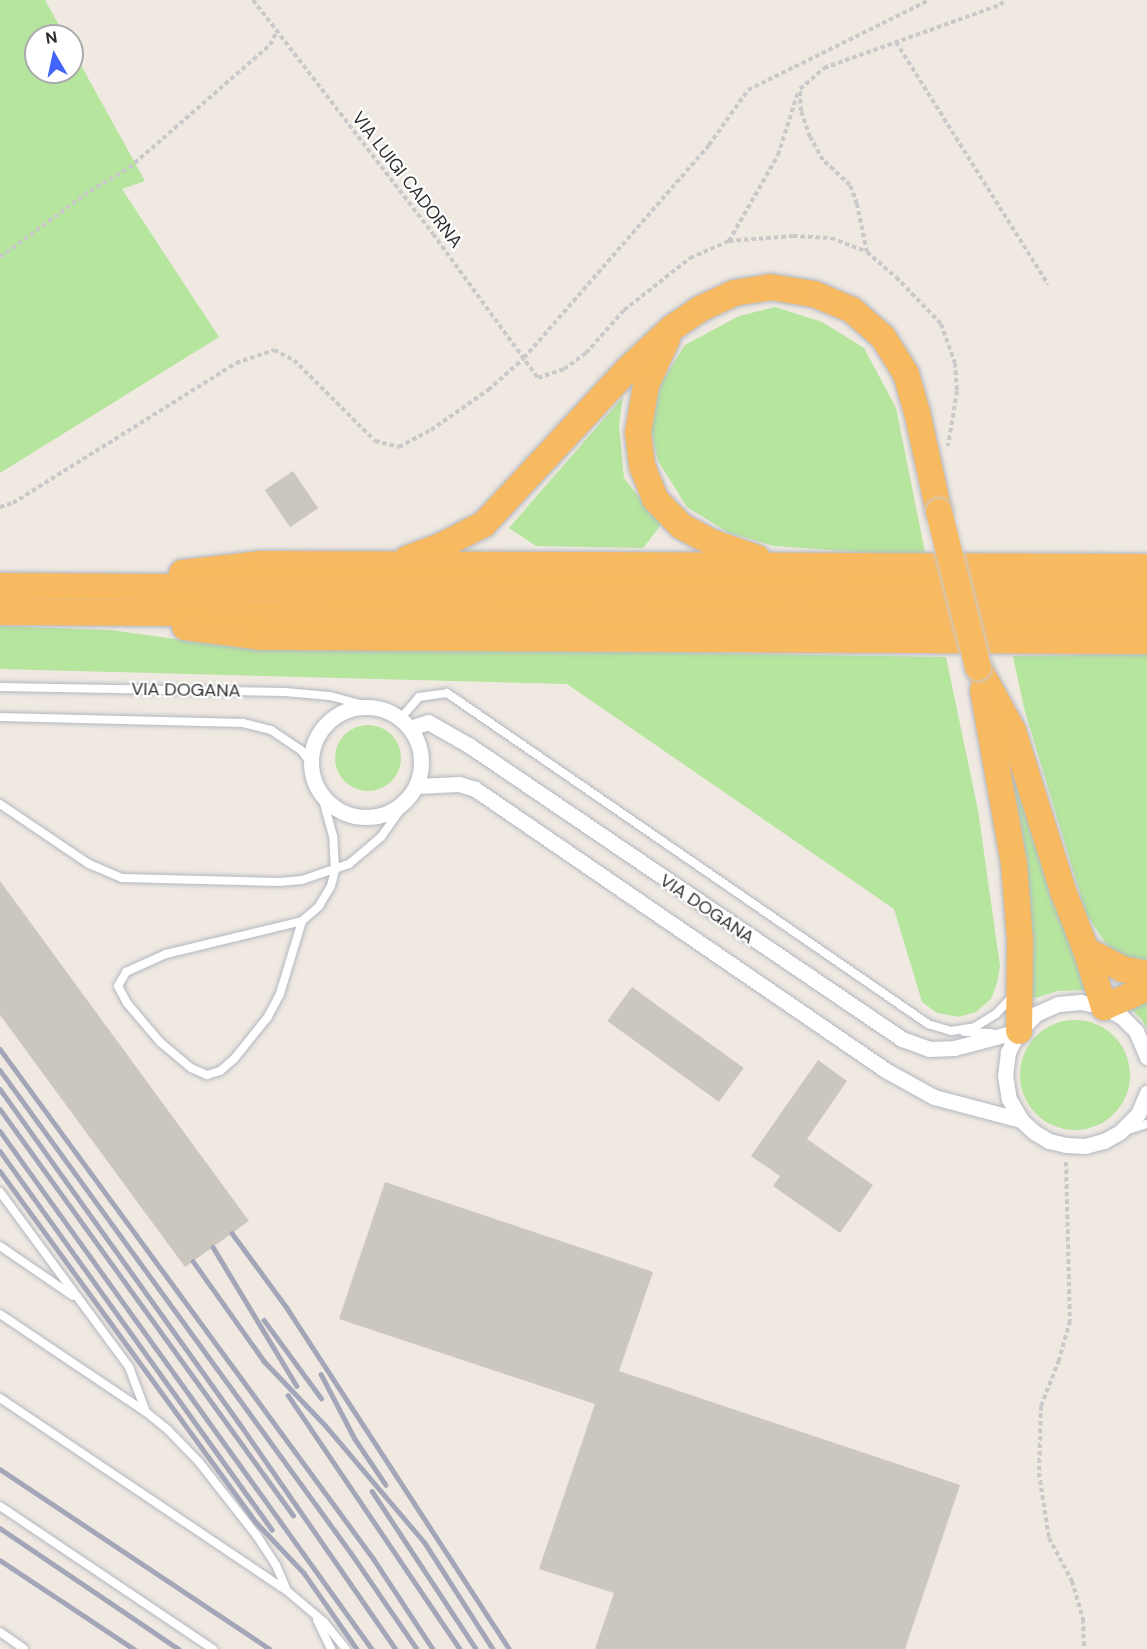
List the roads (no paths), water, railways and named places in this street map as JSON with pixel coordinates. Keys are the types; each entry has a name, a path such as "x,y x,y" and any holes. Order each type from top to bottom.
{"highway":[{"path":"390,565 441,546 484,524 627,370 672,328 700,309 734,293 770,287 814,294 852,310 883,337 906,374 978,667 1014,864 1020,941 1020,988 1016,1032"},
{"path":"672,328 646,385 638,433 642,466 655,499 681,526 711,542 777,565"},
{"path":"74,586 261,564 1147,567"},
{"path":"0,586 1147,593"},
{"path":"0,612 1147,618"},
{"path":"72,613 262,637 1147,643"},
{"path":"978,667 1013,731 1063,891 1086,950 1104,1007 1147,988"},
{"path":"1086,950 1122,969 1147,974"}],"street":[{"name":"VIA DOGANA","path":"371,707 392,713 405,723 428,722 470,746 902,1039 917,1046 940,1049 974,1044 1016,1032"},
{"path":"310,762 318,735 330,720 352,709 371,707"},
{"path":"322,796 339,811 358,817 371,818 398,808 417,786 422,759 417,741 405,723"},
{"name":"VIA DOGANA","path":"310,762 312,778 322,796"},
{"name":"VIA DOGANA","path":"417,786 459,784 475,789 887,1071 934,1097 1021,1120"},
{"path":"1147,1057 1136,1031 1122,1017 1104,1007 1081,1002 1058,1004 1036,1014 1016,1032 1008,1052 1005,1075 1009,1099 1021,1120 1034,1132 1049,1141 1066,1145 1095,1144 1120,1132 1138,1114 1147,1093"}],"lane":[{"name":"VIA DOGANA","path":"0,687 285,692 330,696 371,707"},
{"path":"405,723 419,698 447,693 928,1024 951,1031 1016,1032"},
{"name":"VIA DOGANA","path":"0,717 243,723 271,730 301,750 310,762"},
{"path":"302,921 280,994 267,1018 234,1059 220,1071 207,1075 191,1068 160,1042 127,1003 118,986 126,972 166,954 302,921 319,906 331,886 335,870 333,836 322,796"},
{"path":"0,804 103,871 137,880 291,882 335,870 371,848 408,799"},
{"path":"951,1031 975,1027 996,1014 1020,988"},
{"path":"1120,1132 1147,1124"},
{"path":"0,1192 129,1367 146,1412"},
{"path":"0,1246 80,1300"},
{"path":"0,1314 146,1412 168,1430 219,1486 276,1564 286,1590"},
{"path":"0,1398 286,1590 310,1608 346,1649"},
{"path":"0,1506 213,1649"},
{"path":"310,1608 324,1631 331,1649"},
{"path":"0,1632 24,1649"}],"railway":[{"path":"0,1049 373,1558 433,1649"},
{"path":"0,1070 351,1553 417,1649"},
{"path":"0,1089 242,1427 396,1649"},
{"path":"0,1109 293,1515"},
{"path":"0,1131 372,1649"},
{"path":"0,1151 272,1529"},
{"path":"0,1171 256,1522 304,1573 357,1649"},
{"path":"232,1233 287,1308 509,1649"},
{"path":"213,1247 297,1386"},
{"path":"193,1261 264,1361 325,1425 425,1543 493,1649"},
{"path":"264,1320 321,1398"},
{"path":"321,1374 355,1439 386,1485"},
{"path":"288,1395 460,1649"},
{"path":"0,1469 270,1649"},
{"path":"372,1491 476,1649"},
{"path":"0,1528 179,1649"},
{"path":"0,1560 134,1649"}]}
